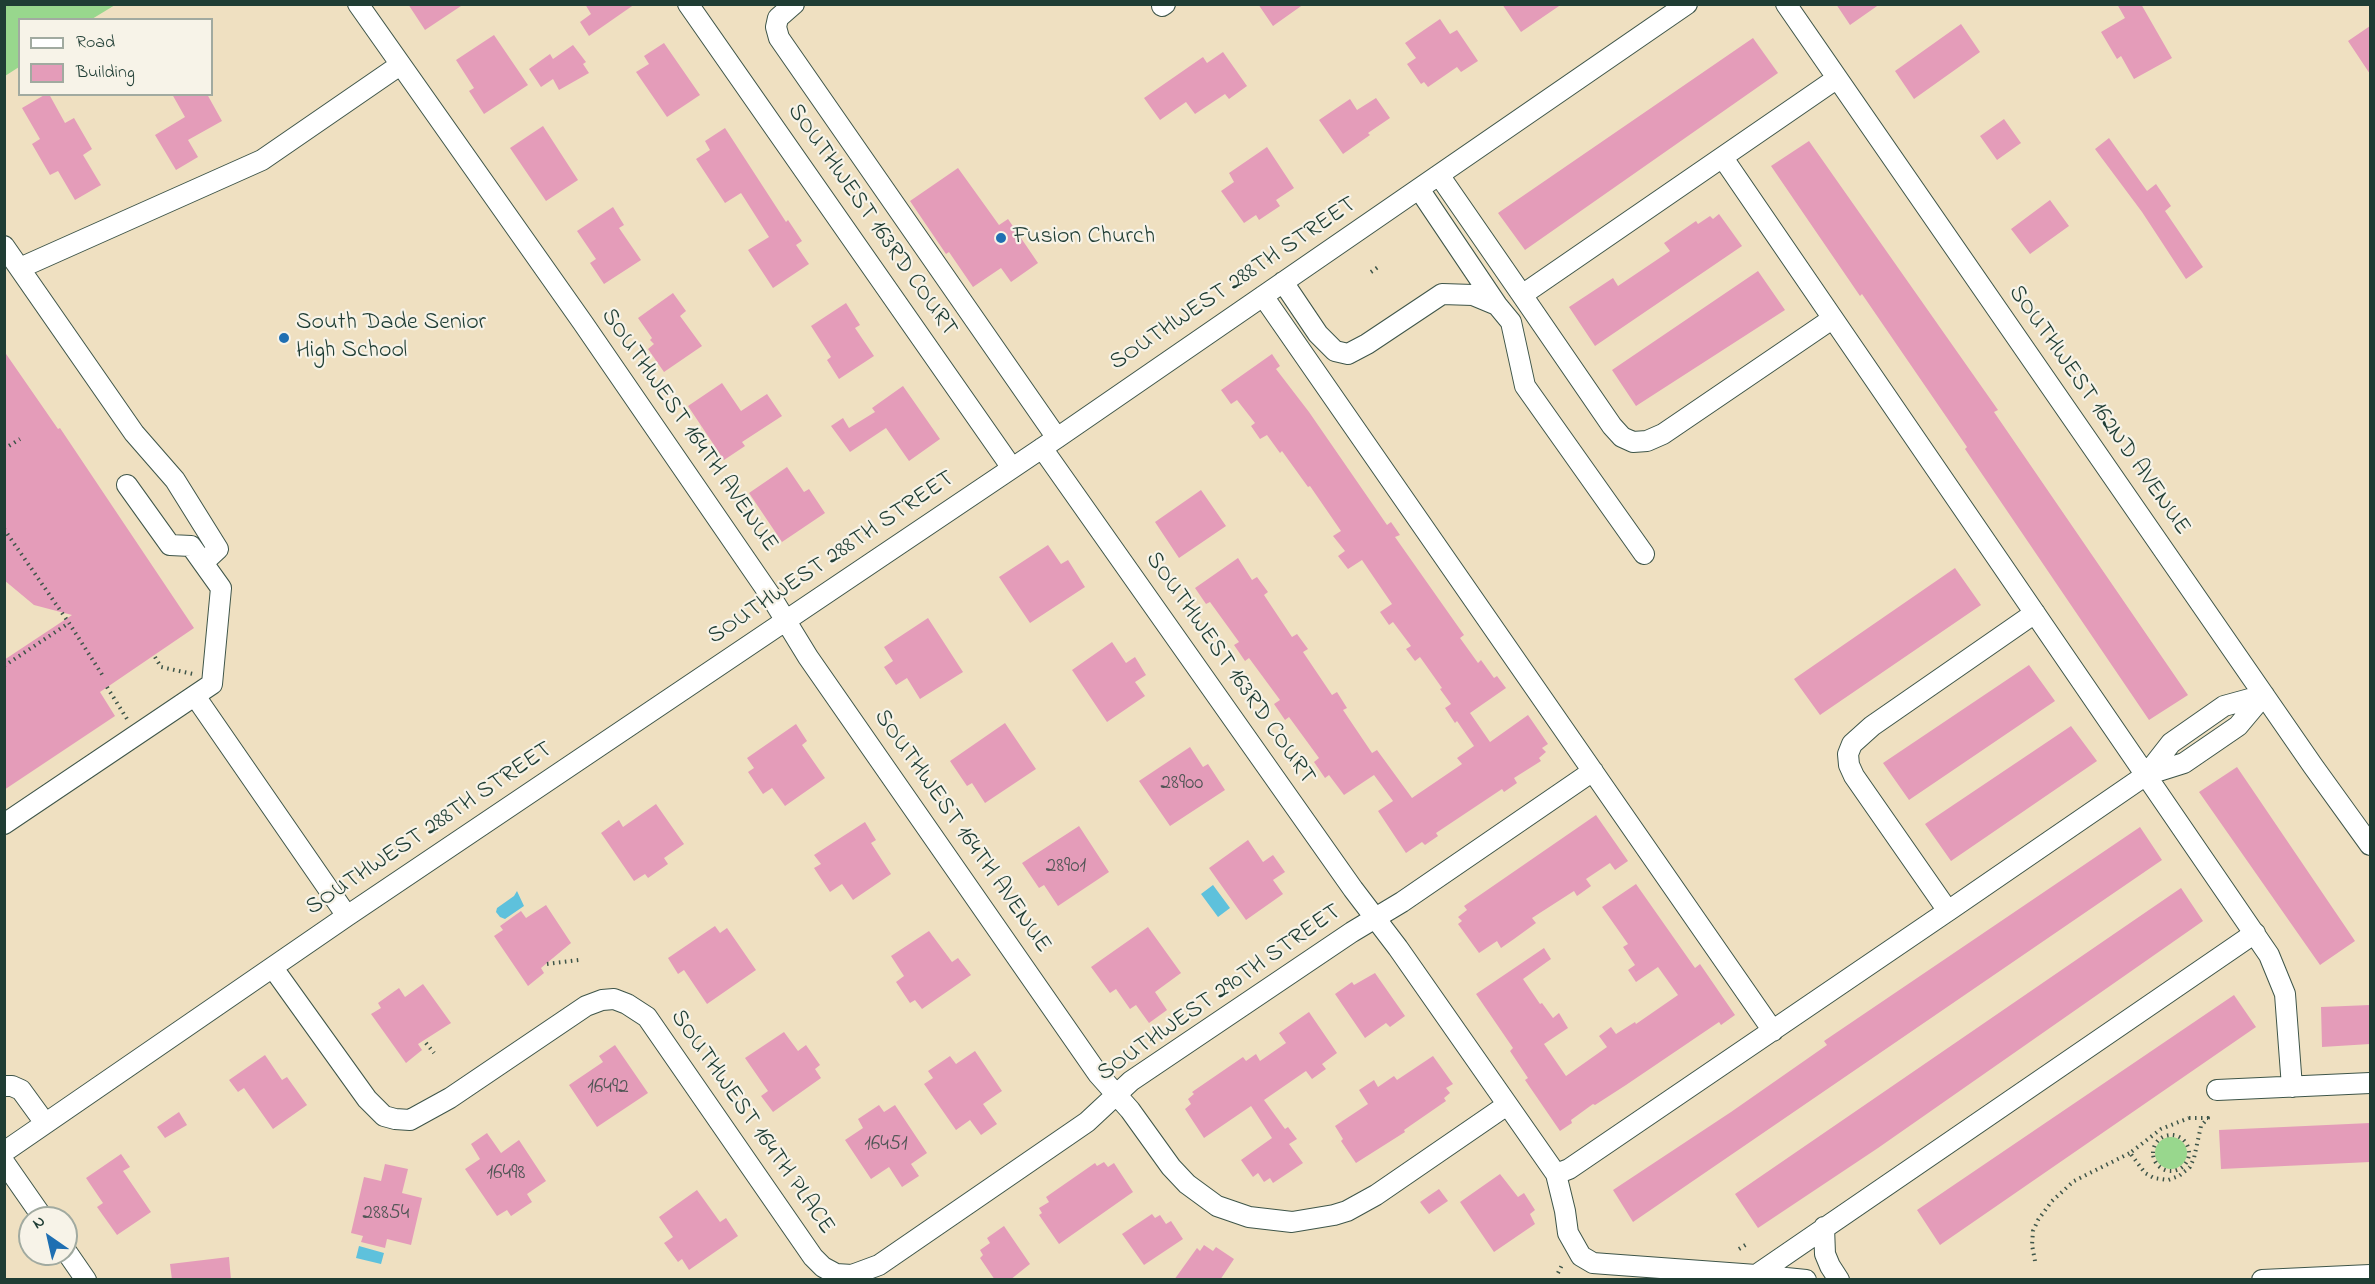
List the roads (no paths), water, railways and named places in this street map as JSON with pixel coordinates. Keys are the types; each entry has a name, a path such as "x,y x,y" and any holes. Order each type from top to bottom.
{"street":[{"name":"SOUTHWEST 164TH AVENUE","path":"357,4 584,323 808,657 1098,1074 1130,1110 1171,1167 1197,1192 1218,1206 1238,1215 1263,1220 1292,1222 1334,1215 1360,1205 1507,1105"},
{"name":"SOUTHWEST 163RD COURT","path":"688,4 1012,468"},
{"name":"SOUTHWEST 163RD COURT","path":"794,4 778,18 776,27 779,38 1049,443 1375,919 1405,957 1556,1174"},
{"name":"SOUTHWEST 288TH STREET","path":"4,1152 347,916 1049,443 1687,4"},
{"name":"SOUTHWEST 162ND AVENUE","path":"1786,4 2370,845"},
{"path":"21,268 262,160 400,65"},
{"path":"1522,295 1836,79"},
{"path":"1723,158 2274,965 2285,994 2292,1087"},
{"path":"1439,175 1612,426 1622,437 1633,442 1647,441 1663,434 1832,319"},
{"path":"1419,189 1497,305 1511,322 1525,386 1644,554"},
{"path":"4,246 134,433 175,480 218,549 203,563"},
{"path":"1283,282 1318,334 1335,351 1348,354 1442,294 1473,295 1497,305"},
{"path":"1263,296 1773,1031"},
{"path":"4,824 212,684 221,588 191,546 170,545 127,485"},
{"path":"1948,911 1854,776 1849,765 1848,754 1852,744 1872,726 2035,614"},
{"path":"1806,1280 1593,1263 1581,1256 1568,1233 1556,1174 1569,1169 2146,775 2184,763 2238,726 2264,695"},
{"path":"195,696 347,916"},
{"name":"SOUTHWEST 290TH STREET","path":"846,1276 859,1274 879,1265 1087,1122 1131,1081 1352,932 1402,902 1593,771"},
{"path":"1756,1275 2254,933"},
{"name":"SOUTHWEST 164TH PLACE","path":"273,968 357,1087 384,1116 395,1119 410,1119 450,1098 574,1013 602,1000 614,999 627,1004 647,1017 813,1257 823,1268 846,1276"},
{"path":"2217,1090 2370,1083"},
{"path":"4,1086 12,1086 21,1090 45,1123"},
{"path":"4,1162 35,1206"},
{"path":"1824,1227 1825,1254 1839,1280"},
{"path":"76,1266 86,1280"},
{"path":"2262,1280 2370,1275"}],"water":[{"path":"1213,885 1230,908 1218,917 1201,894"},
{"path":"517,891 524,906 505,919 500,917 496,912 497,908 514,896"},
{"path":"359,1246 384,1253 381,1264 356,1258"}],"place":[{"name":"Fusion Church","path":"1001,238"},
{"name":"South Dade Senior High School","path":"284,338"}]}
